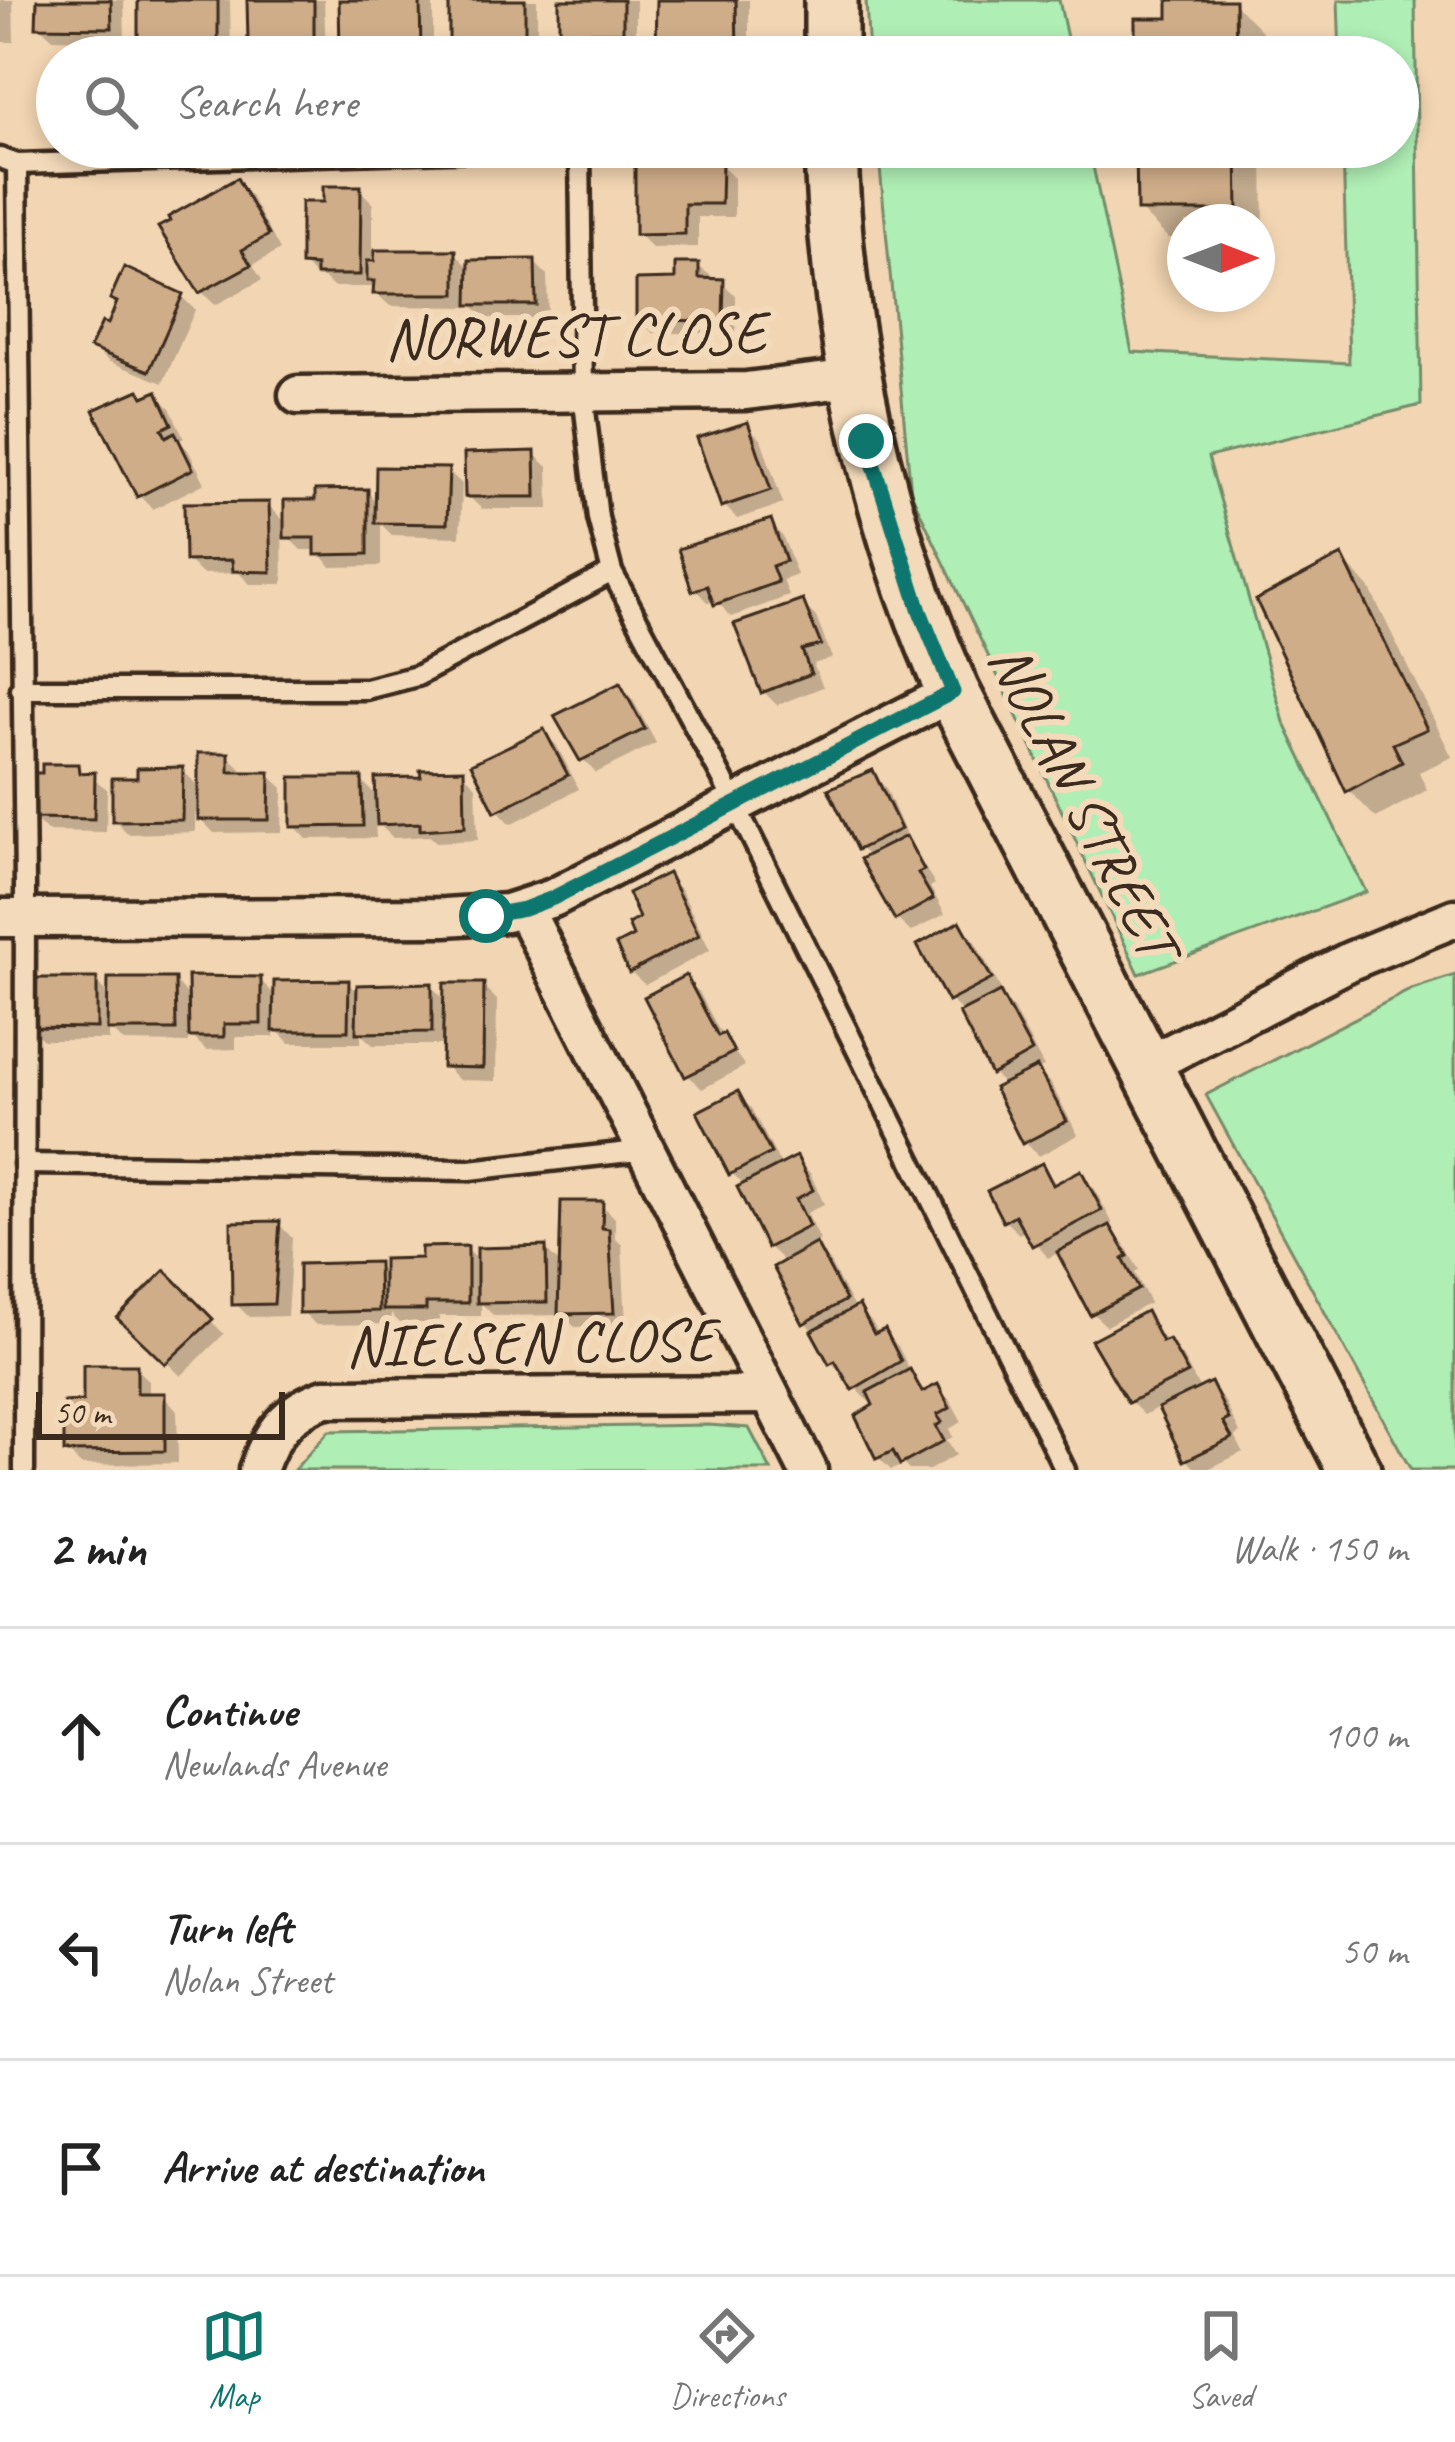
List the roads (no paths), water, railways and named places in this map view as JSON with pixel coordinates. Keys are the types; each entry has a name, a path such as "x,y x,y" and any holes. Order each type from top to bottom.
{"street":[{"path":"831,0 831,36"},
{"name":"NOLAN STREET","path":"832,168 834,231 854,378 885,509 920,611 953,692 1354,1470"},
{"name":"NORWEST CLOSE","path":"298,394 746,391 854,378"},
{"path":"13,918 445,917 524,909 953,692"},
{"name":"NIELSEN CLOSE","path":"524,909 808,1470"},
{"path":"1146,1066 1350,961 1455,918"},
{"name":"NIELSEN CLOSE","path":"258,1470 282,1422 301,1406 325,1398 768,1395"}],"lane":[{"path":"9,161 20,688 13,918 24,1164 24,1470"},
{"path":"580,168 583,394 598,518 612,572 734,802 1065,1470"},
{"path":"20,688 366,688 417,676 612,572"},
{"path":"24,1164 470,1170 647,1150"}]}
